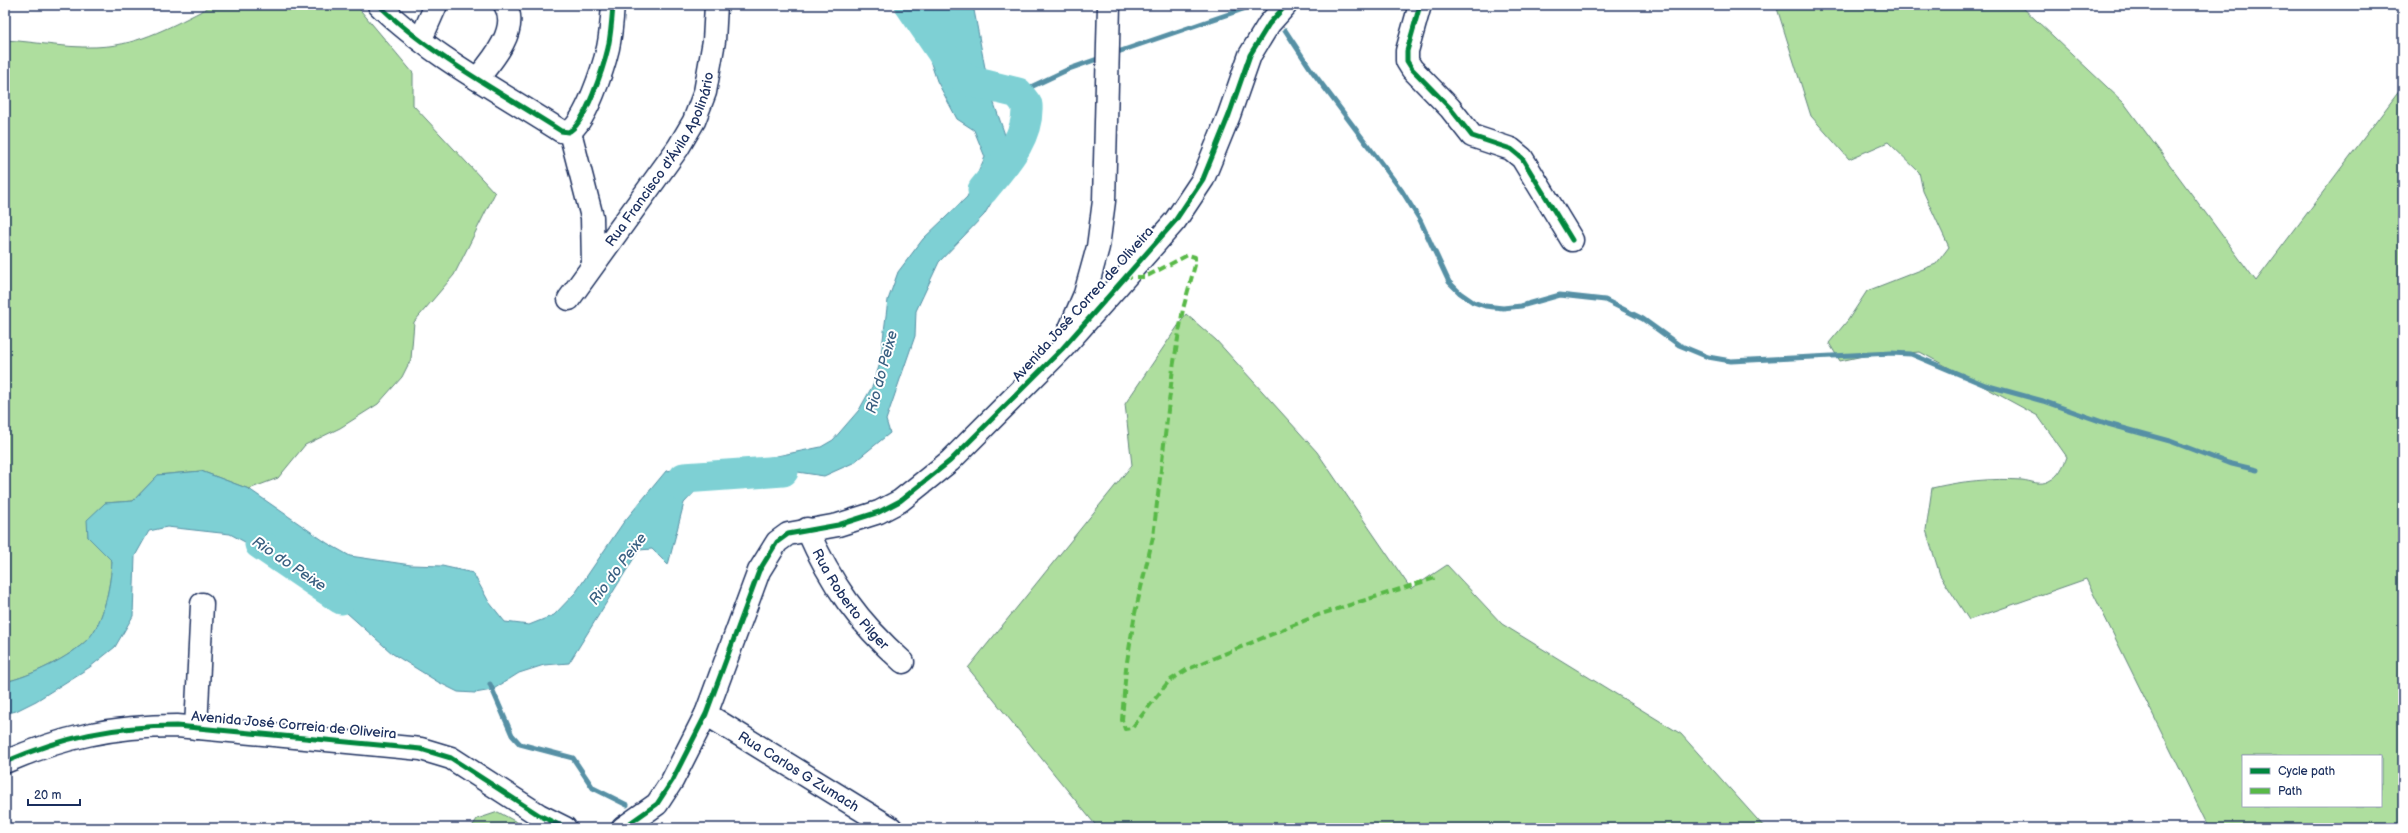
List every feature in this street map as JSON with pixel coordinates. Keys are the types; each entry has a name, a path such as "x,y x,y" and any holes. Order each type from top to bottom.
{"street":[{"path":"379,5 421,39 477,79 561,131 570,132"},
{"path":"421,39 436,5"},
{"path":"477,79 501,47 508,29 510,13 505,5"},
{"path":"570,132 578,122 593,93 608,47 613,5"},
{"name":"Rua Francisco d'Ávila Apolinário","path":"569,299 678,148 694,121 705,92 714,41 716,5"},
{"path":"1062,349 1085,294 1098,247 1104,201 1110,42 1109,5"},
{"name":"Avenida José Correa de Oliveira","path":"807,529 857,520 879,512 900,501 950,461 1062,349 1175,221 1191,199 1213,157 1250,55 1269,24 1286,5"},
{"path":"1420,5 1407,51 1407,61 1412,69 1450,108 1472,136 1511,149 1522,158 1572,240"},
{"path":"570,132 592,217 593,264"},
{"path":"623,828 657,804 672,781 706,714 766,558 776,542 788,534 807,529"},
{"name":"Rua Roberto Pilger","path":"807,529 822,564 841,596 863,623 903,662"},
{"path":"196,728 202,604"},
{"name":"Rua Carlos G Zumach","path":"706,714 891,828"},
{"name":"Avenida José Correia de Oliveira","path":"5,762 35,749 107,730 141,726 196,728 433,751 451,758 539,815 565,828"}],"green space":[{"path":"214,5 356,5 413,73 413,105 495,193 454,275 414,322 411,359 402,377 378,404 340,428 305,445 278,478 249,489 201,471 158,475 133,501 105,503 88,520 88,537 112,561 106,602 94,632 71,653 38,671 5,682 5,40 83,47 123,44 163,30"},
{"path":"1776,5 2020,5 2124,103 2256,281 2403,86 2403,823 2398,828 2209,828 2086,579 1969,620 1940,575 1926,530 1932,488 1965,482 1988,480 2011,479 2042,483 2052,479 2058,474 2067,457 2038,416 1920,352 1863,356 1840,361 1829,343 1848,320 1867,291 1936,264 1949,247 1923,191 1919,172 1888,142 1849,159 1811,116"},
{"path":"1186,314 1216,340 1317,452 1411,589 1447,565 1502,624 1681,734 1765,828 1098,828 968,668 1132,465 1125,404"},
{"path":"498,812 527,828 471,828 477,819"}],"water":[{"path":"911,5 973,5 989,89 1004,132 1012,168 984,215 939,262 916,311 915,336 886,420 890,433 853,463 824,476 791,471 763,481 735,472 720,473 702,484 684,503 668,565 652,549 639,550 569,663 544,665 519,673 492,690 475,693 458,692 438,682 393,654 301,572 230,534 167,527 149,531 135,556 133,616 115,647 90,667 36,701 16,711 5,714 5,682 38,671 71,653 88,639 94,632 98,623 106,602 112,561 88,537 87,520 105,503 133,501 158,475 201,471 249,489 327,543 350,556 411,565 442,566 473,573 489,602 505,622 529,625 554,615 576,592 623,523 666,471 772,457 821,447 833,440 859,410 873,385 880,363 888,300 898,272 923,239 967,197 985,157 974,130 957,119 937,81"}],"waterway":[{"name":"Rio do Peixe","path":"910,5 955,71 969,81 1018,93 1027,105 1027,117 1019,140 1006,161 983,190"},
{"path":"1112,54 1255,5"},
{"path":"1285,30 1312,71 1402,191 1420,220 1449,282 1460,293 1473,302 1485,306 1503,308 1521,306 1560,295 1605,300 1643,319 1679,345 1708,357 1731,361 1891,353 1911,354 1985,385 2043,401 2108,424 2170,441 2228,463 2257,470"},
{"path":"1018,93 1069,69 1103,57"},
{"name":"Rio do Peixe","path":"680,485 684,478 783,471"},
{"name":"Rio do Peixe","path":"260,544 341,599"},
{"path":"490,684 512,735 520,744 573,758 593,788 627,805"}],"marked path":[{"path":"1124,277 1145,277 1188,255 1195,257 1195,265 1183,309 1173,368 1153,537 1135,613 1126,668 1122,720 1125,729 1132,728 1169,681 1188,669 1318,615 1435,578"}],"cycle path":[{"path":"379,5 398,23 420,40 466,72 561,131 568,132 581,119 598,80 608,48 613,5"},
{"path":"623,828 657,804 672,781 706,714 759,571 777,542 788,534 838,525 879,512 900,501 950,461 1062,349 1175,221 1203,179 1229,115 1250,55 1269,24 1286,5"},
{"path":"1420,5 1407,51 1407,61 1412,69 1450,108 1472,136 1511,149 1522,158 1572,240"},
{"path":"5,762 47,746 89,735 131,728 177,726 421,749 451,758 539,815 565,828"}]}
